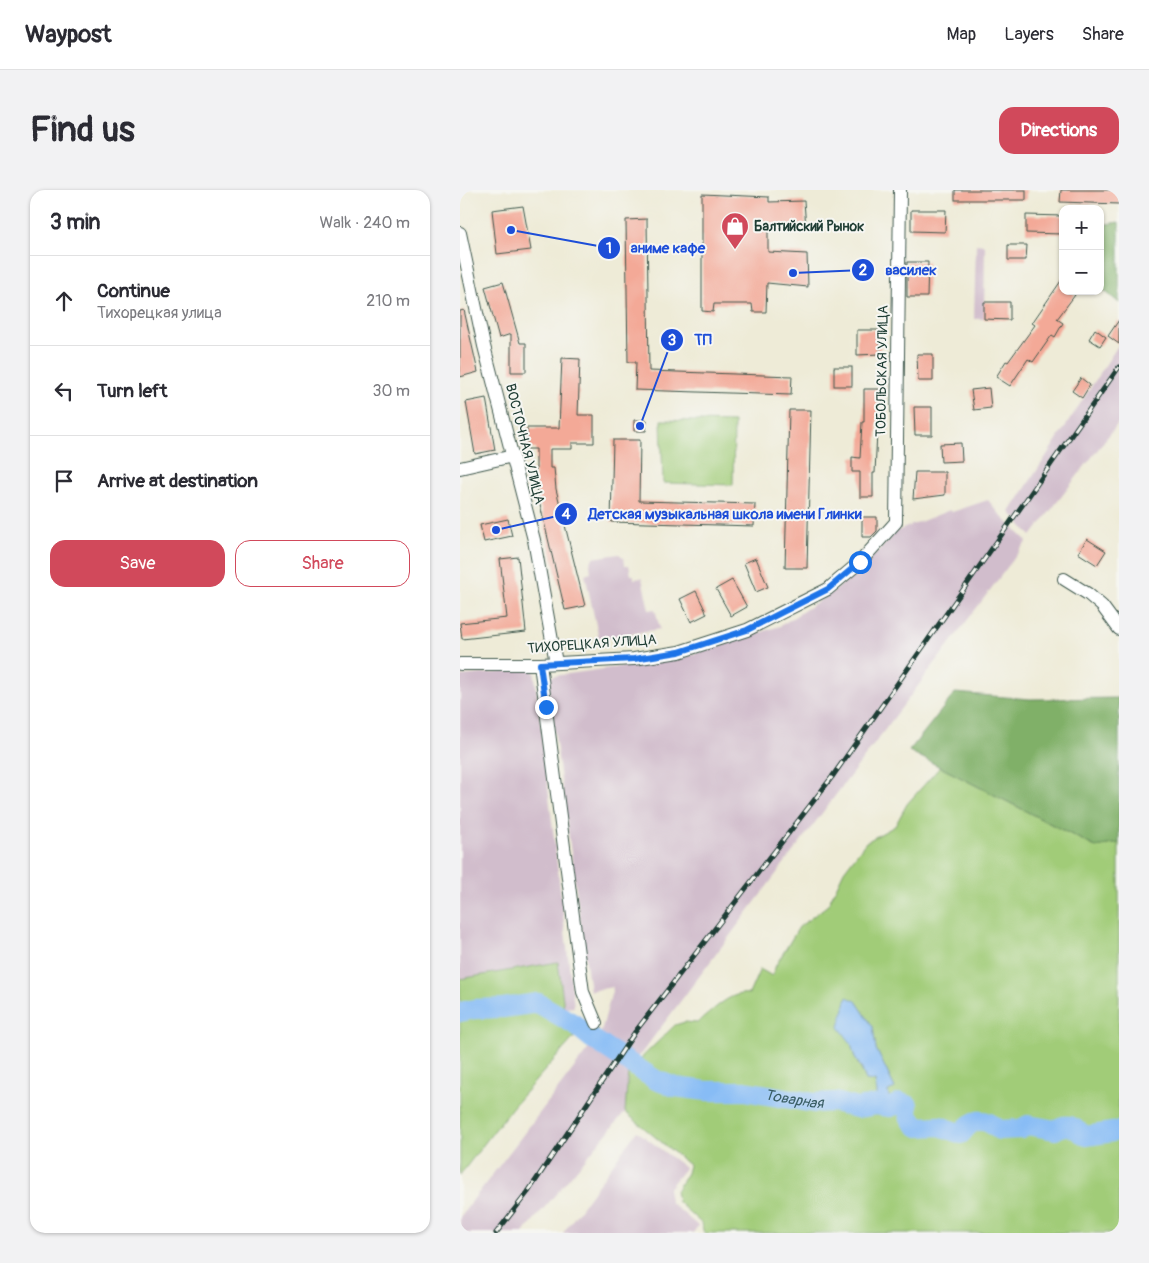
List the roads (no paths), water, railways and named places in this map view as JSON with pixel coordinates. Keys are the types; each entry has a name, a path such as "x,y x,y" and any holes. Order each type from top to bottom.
{"street":[{"name":"ТОБОЛЬСКАЯ УЛИЦА","path":"896,522 900,190"},
{"name":"ВОСТОЧНАЯ УЛИЦА","path":"460,233 484,346 534,540 556,663"},
{"path":"460,468 513,456"},
{"name":"ТИХОРЕЦКАЯ УЛИЦА","path":"460,664 540,664 634,659 679,652 747,630 828,589 860,562 896,522"},
{"path":"1064,580 1088,594 1102,606 1119,629"},
{"path":"540,664 583,992 596,1023"}],"water":[{"path":"847,997 856,1001 873,1027 876,1049 895,1088 888,1091 890,1107 886,1114 876,1115 877,1092 875,1081 866,1080 855,1058 851,1043 839,1027"}],"waterway":[{"name":"Товарная","path":"460,1012 538,1003 574,1024 591,1038 656,1080 675,1087 707,1091 745,1091 814,1103 835,1102 857,1108 876,1105 890,1107 901,1103 908,1105 910,1117 918,1127 940,1126 961,1134 974,1122 979,1121 988,1122 999,1130 1021,1129 1028,1125 1055,1130 1068,1126 1086,1136 1119,1131"}],"railway":[{"path":"496,1233 528,1192 635,1032 832,777 1119,367"}],"place":[{"name":"аниме кафе","path":"511,230"},
{"name":"Балтийский Рынок","path":"735,250"},
{"name":"василек","path":"793,273"},
{"name":"ТП","path":"640,426"},
{"name":"Детская музыкальная школа имени Глинки","path":"496,530"}]}
